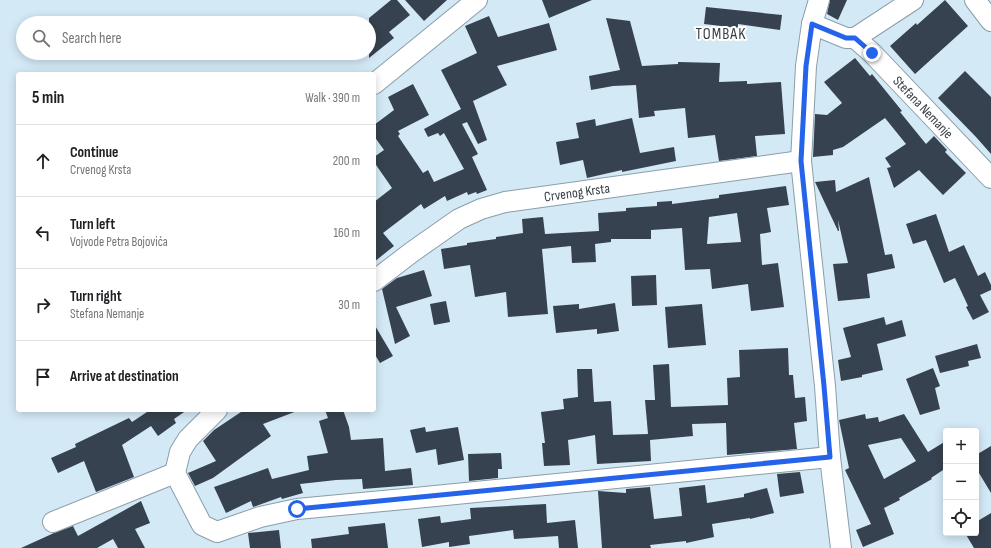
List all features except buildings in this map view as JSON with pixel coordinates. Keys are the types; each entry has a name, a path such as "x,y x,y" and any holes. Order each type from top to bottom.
{"street":[{"path":"376,82 477,0"},
{"path":"819,0 812,24 806,66 801,161 830,457 841,548"},
{"path":"855,38 913,0"},
{"path":"975,0 991,21"},
{"name":"Stefana Nemanje","path":"812,24 846,38 855,38 872,53 991,178"},
{"name":"Crvenog Krsta","path":"376,279 459,219 481,209 505,202 801,161"},
{"path":"215,412 188,439 180,452 175,473 202,525 217,532 260,517 297,509 830,457"},
{"path":"53,522 175,473"}],"district":[{"name":"TOMBAK","path":"721,34"}],"route":[{"path":"297,509 830,457 801,161 806,66 812,24 846,38 855,38 872,53"}]}
